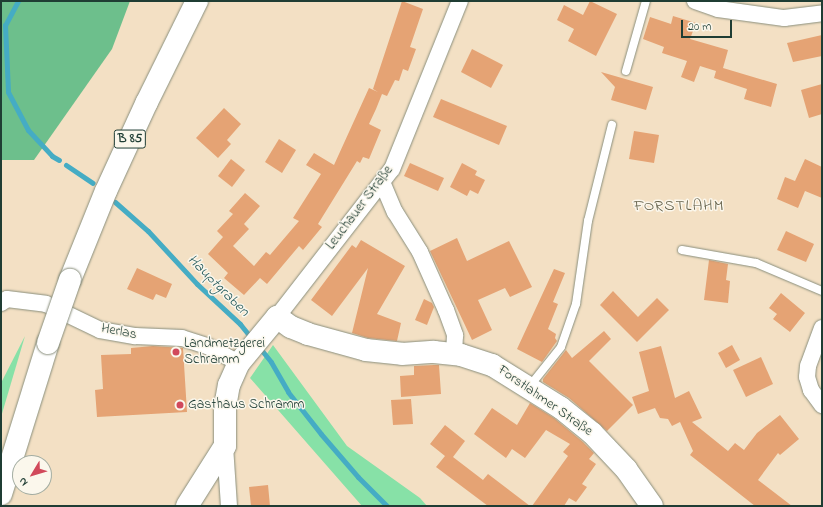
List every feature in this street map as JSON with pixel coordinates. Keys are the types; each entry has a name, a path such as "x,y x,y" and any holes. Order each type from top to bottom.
{"street":[{"name":"B 85","path":"1,494 48,343 70,280 106,191 143,109 197,1"},
{"name":"Leuchauer Straße","path":"278,317 392,168 460,1"},
{"path":"695,1 718,9 784,18 822,13"},
{"path":"382,182 395,212 420,252 446,310 455,335 454,354"},
{"name":"Herlas","path":"1,303 8,299 46,304 100,330 135,336 182,338 209,347 239,363"},
{"path":"229,506 225,446 225,407 230,385 239,363 278,317"},
{"name":"Forstlahmer Straße","path":"278,317 291,327 308,334 366,350 402,354 434,352 454,354 492,365 528,387 592,432 626,469 652,506"},
{"path":"822,328 812,352 807,377 811,390 822,405"},
{"path":"187,506 225,446"}],"lane":[{"path":"626,71 646,1"},
{"path":"528,387 561,347 576,304 588,221 612,126"},
{"path":"682,250 756,263 822,291"}],"green space":[{"path":"1,1 130,1 112,49 34,160 1,160"},
{"path":"25,336 1,417 1,383"},
{"path":"273,345 347,446 420,498 427,506 362,506 250,378"}],"building":[{"path":"402,1 423,9 410,47 416,49 408,71 403,69 399,81 395,80 387,96 382,94 369,124 381,130 369,159 363,157 360,163 357,161 318,224 322,227 303,250 299,246 267,284 260,278 244,295 224,278 228,273 208,254 223,237 217,231 233,214 229,211 245,193 260,206 244,224 249,229 233,246 254,266 266,252 270,255 299,221 293,218 321,174 306,165 314,153 334,165 369,88 378,92 373,89"},
{"path":"590,1 617,14 596,56 568,41 574,29 557,20 564,5 583,15"},
{"path":"673,16 696,23 690,39 728,50 723,68 777,84 771,107 744,99 747,89 714,78 716,71 700,66 694,82 681,77 687,61 662,53 664,47 643,39 650,17 671,24"},
{"path":"822,35 822,56 793,62 787,43"},
{"path":"472,49 503,65 491,88 461,72"},
{"path":"601,72 653,87 646,110 611,100 615,87"},
{"path":"822,84 822,114 809,118 801,90"},
{"path":"441,99 507,126 499,145 433,117"},
{"path":"224,108 241,124 227,140 231,144 218,158 196,138"},
{"path":"634,131 659,135 654,163 629,159"},
{"path":"279,139 296,150 282,173 265,162"},
{"path":"231,159 245,170 232,187 218,176"},
{"path":"805,159 822,167 822,198 805,191 798,208 777,199 785,177 795,181"},
{"path":"410,163 444,178 438,191 404,176"},
{"path":"462,163 477,171 475,175 485,180 478,194 470,190 467,196 450,187"},
{"path":"786,231 814,244 806,262 777,250"},
{"path":"457,238 467,261 509,241 532,287 510,297 505,288 478,300 492,330 472,340 430,251"},
{"path":"361,240 405,266 377,314 401,323 397,341 368,338 352,333 368,268 332,316 311,300 352,245 356,248"},
{"path":"709,260 728,264 726,280 730,281 728,303 704,300"},
{"path":"137,268 172,284 166,298 156,294 153,300 127,289"},
{"path":"554,269 565,273 553,302 558,304 548,329 556,334 555,338 557,341 542,362 517,349"},
{"path":"613,291 638,317 657,298 669,310 637,342 600,305"},
{"path":"781,293 805,313 790,332 773,319 777,314 769,308"},
{"path":"424,299 432,303 434,307 427,325 415,320"},
{"path":"604,331 611,339 589,361 633,405 607,431 569,398 543,382 543,379 566,350 572,358"},
{"path":"732,345 740,360 726,368 718,353"},
{"path":"153,346 183,348 187,412 97,417 95,390 103,389 101,355 131,354 131,348"},
{"path":"661,346 675,398 689,391 702,418 692,422 728,451 735,443 744,450 757,433 780,415 799,439 780,455 778,453 758,480 792,506 755,506 690,455 693,451 680,422 672,426 668,419 660,418 655,408 638,414 632,397 649,391 639,352"},
{"path":"761,357 773,384 746,397 733,370"},
{"path":"439,365 441,394 401,397 400,376 414,375 414,366"},
{"path":"411,399 413,424 393,425 391,400"},
{"path":"530,403 554,418 594,453 589,459 596,464 582,484 587,487 576,502 569,498 564,506 532,506 568,456 563,452 570,444 546,430 525,458 512,449 506,458 474,434 492,408 517,425"},
{"path":"445,425 465,441 453,457 483,480 488,474 530,506 488,506 436,467 445,456 430,444"},
{"path":"268,485 270,506 251,506 249,487"}],"waterway":[{"name":"Hauptgraben","path":"18,1 5,25 8,92 28,130 52,156 59,160"},
{"name":"Hauptgraben","path":"66,165 93,183"},
{"name":"Hauptgraben","path":"115,202 148,231 197,284 240,324 252,339"},
{"name":"Hauptgraben","path":"259,347 271,362 288,392 321,434 358,477 387,506"}],"place":[{"name":"Landmetzgerei Schramm","path":"176,352"},
{"name":"Gasthaus Schramm","path":"180,405"}],"district":[{"name":"FORSTLAHM","path":"679,206"}]}
